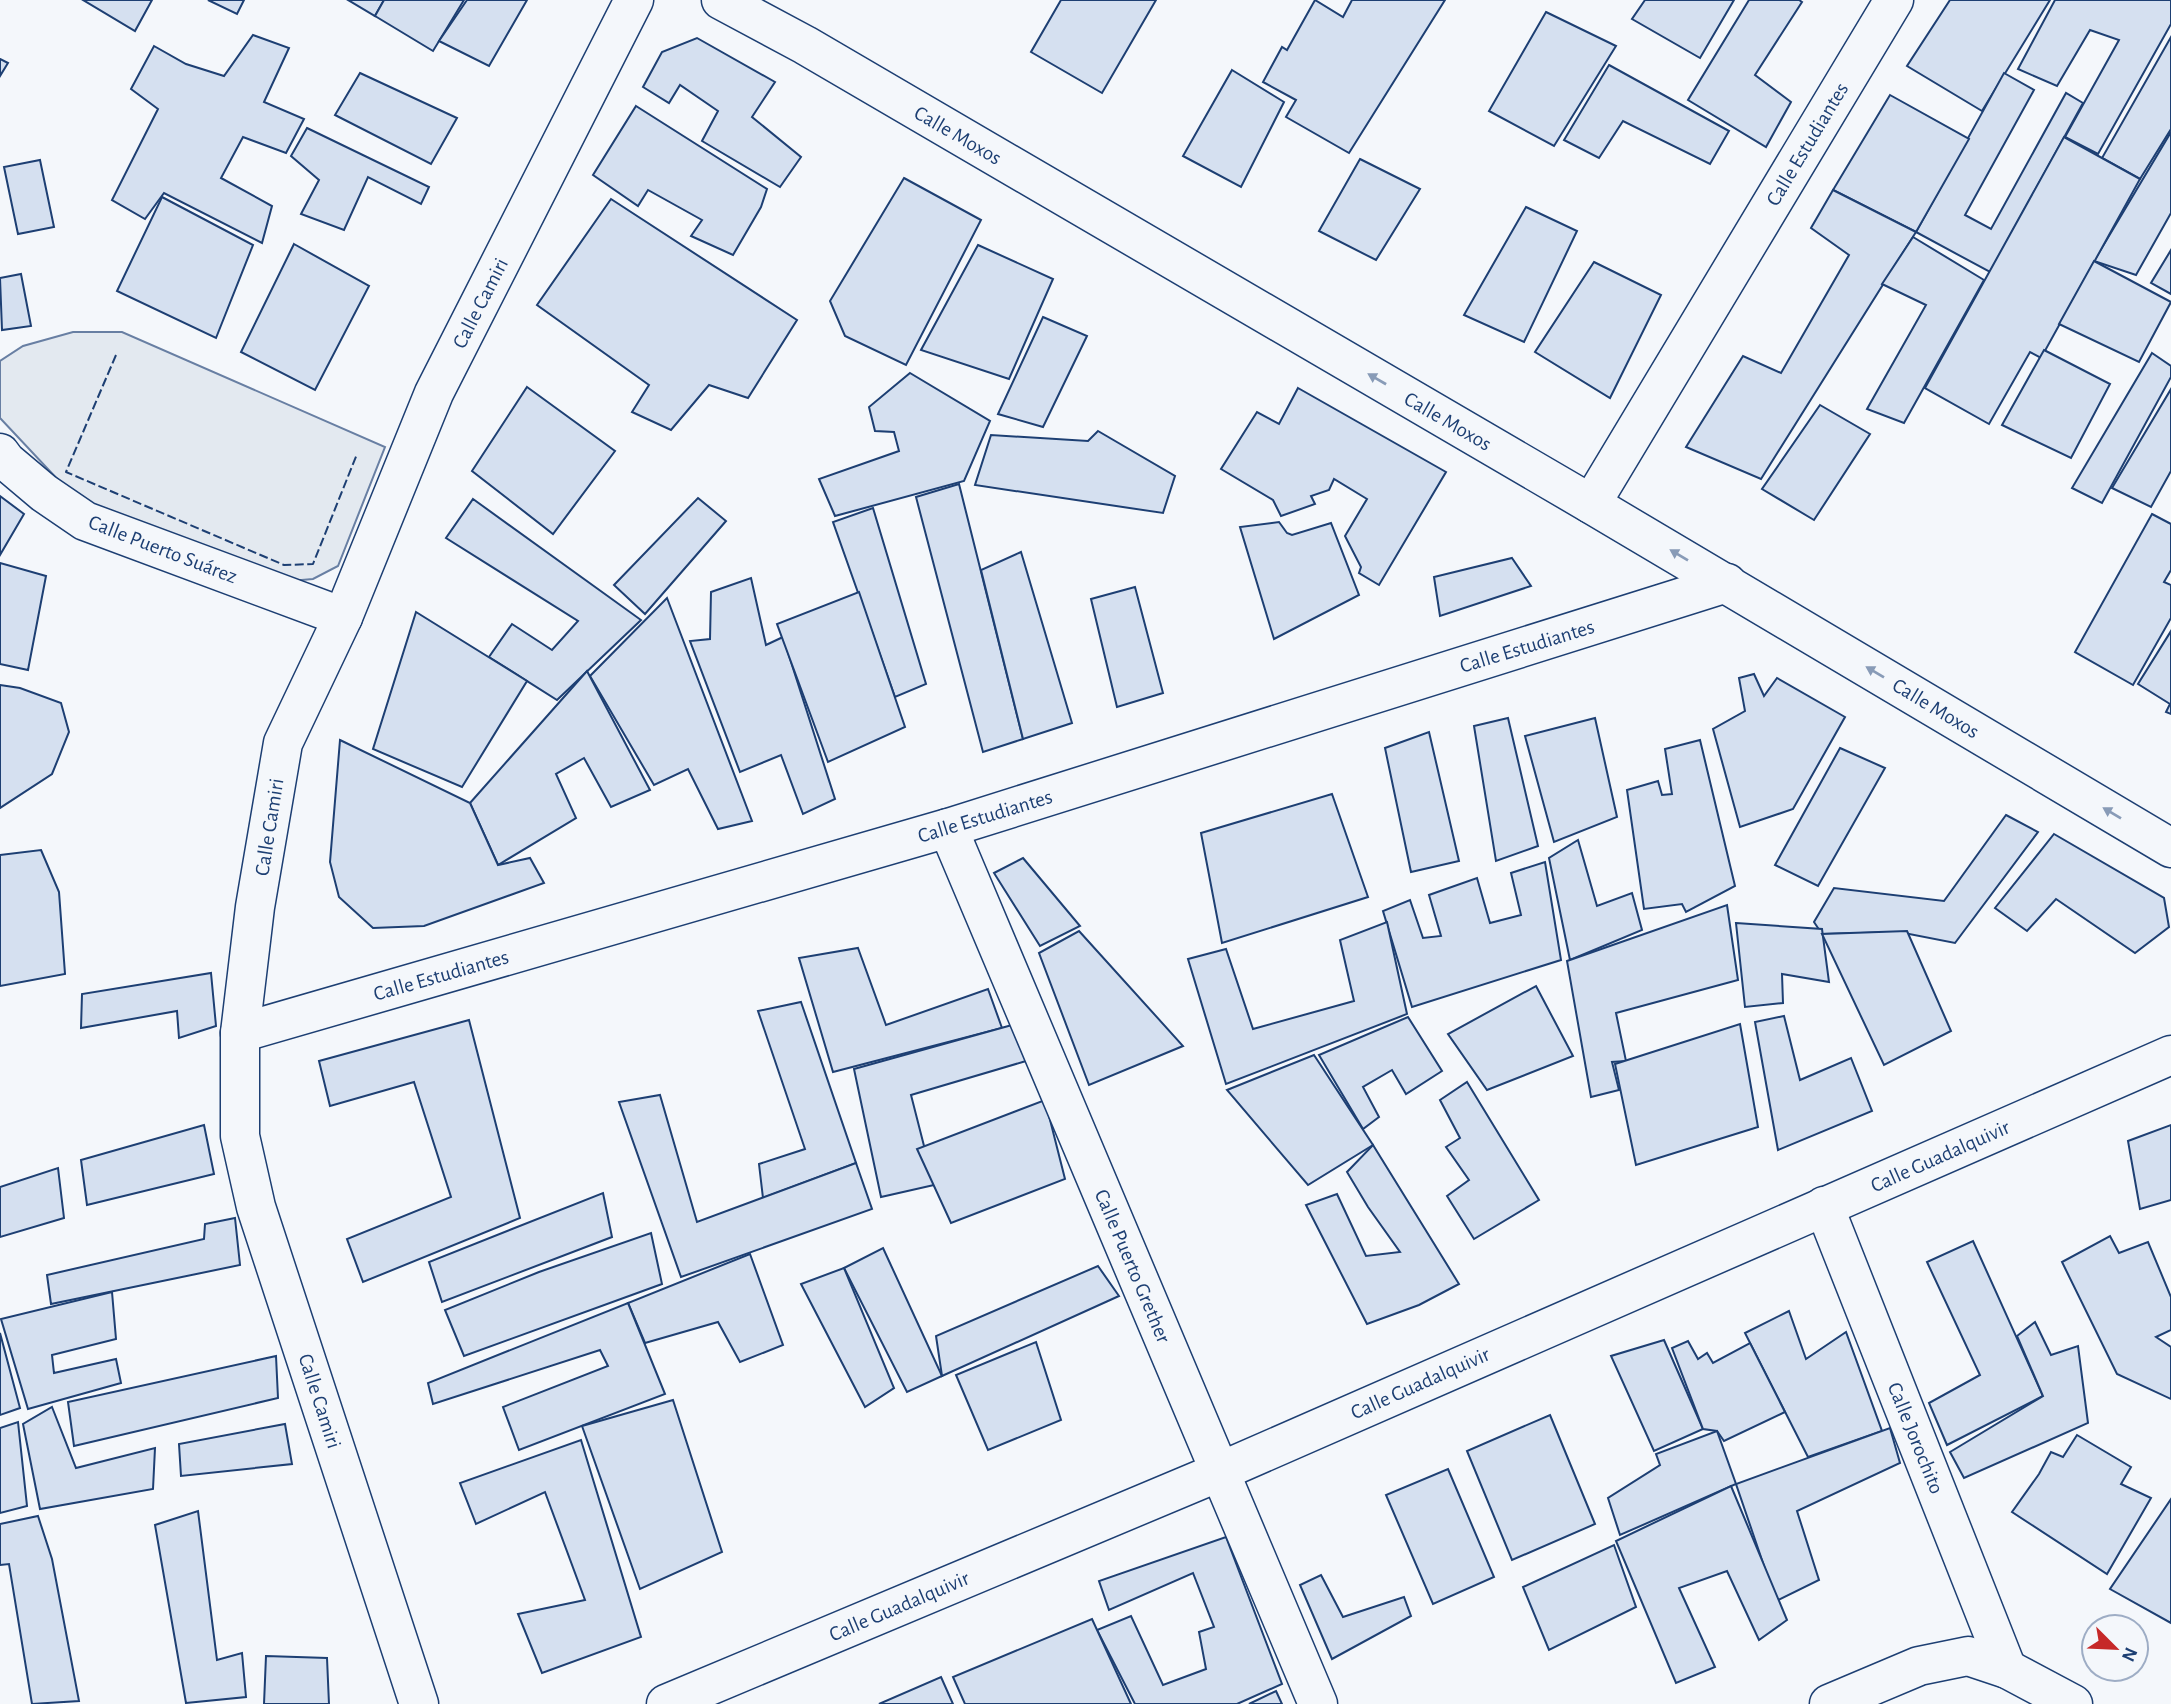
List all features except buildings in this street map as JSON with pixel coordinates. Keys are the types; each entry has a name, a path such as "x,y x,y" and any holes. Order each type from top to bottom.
{"street":[{"name":"Calle Camiri","path":"419,1704 256,1207 240,1136 240,1033 255,906 282,743 343,617 434,393 634,0"},
{"name":"Calle Moxos","path":"721,0 817,52 1591,503 2171,848"},
{"name":"Calle Estudiantes","path":"1591,503 1894,0"},
{"name":"Calle Puerto Suárez","path":"0,453 44,493 85,521 343,617"},
{"name":"Calle Estudiantes","path":"240,1033 948,828 1727,583"},
{"name":"Calle Puerto Grether","path":"948,828 1318,1704"},
{"name":"Calle Guadalquivir","path":"666,1704 1219,1472 2171,1055"},
{"name":"Calle Jorochito","path":"1824,1206 2007,1669"},
{"path":"1829,1704 1919,1666 1968,1656 2007,1669 2073,1704"}],"shaded area":[{"path":"73,332 122,332 385,447 338,566 313,579 290,581 86,502 61,483 0,418 0,361 23,346"}],"fence":[{"path":"116,355 66,472 284,565 313,564 357,454"}]}
